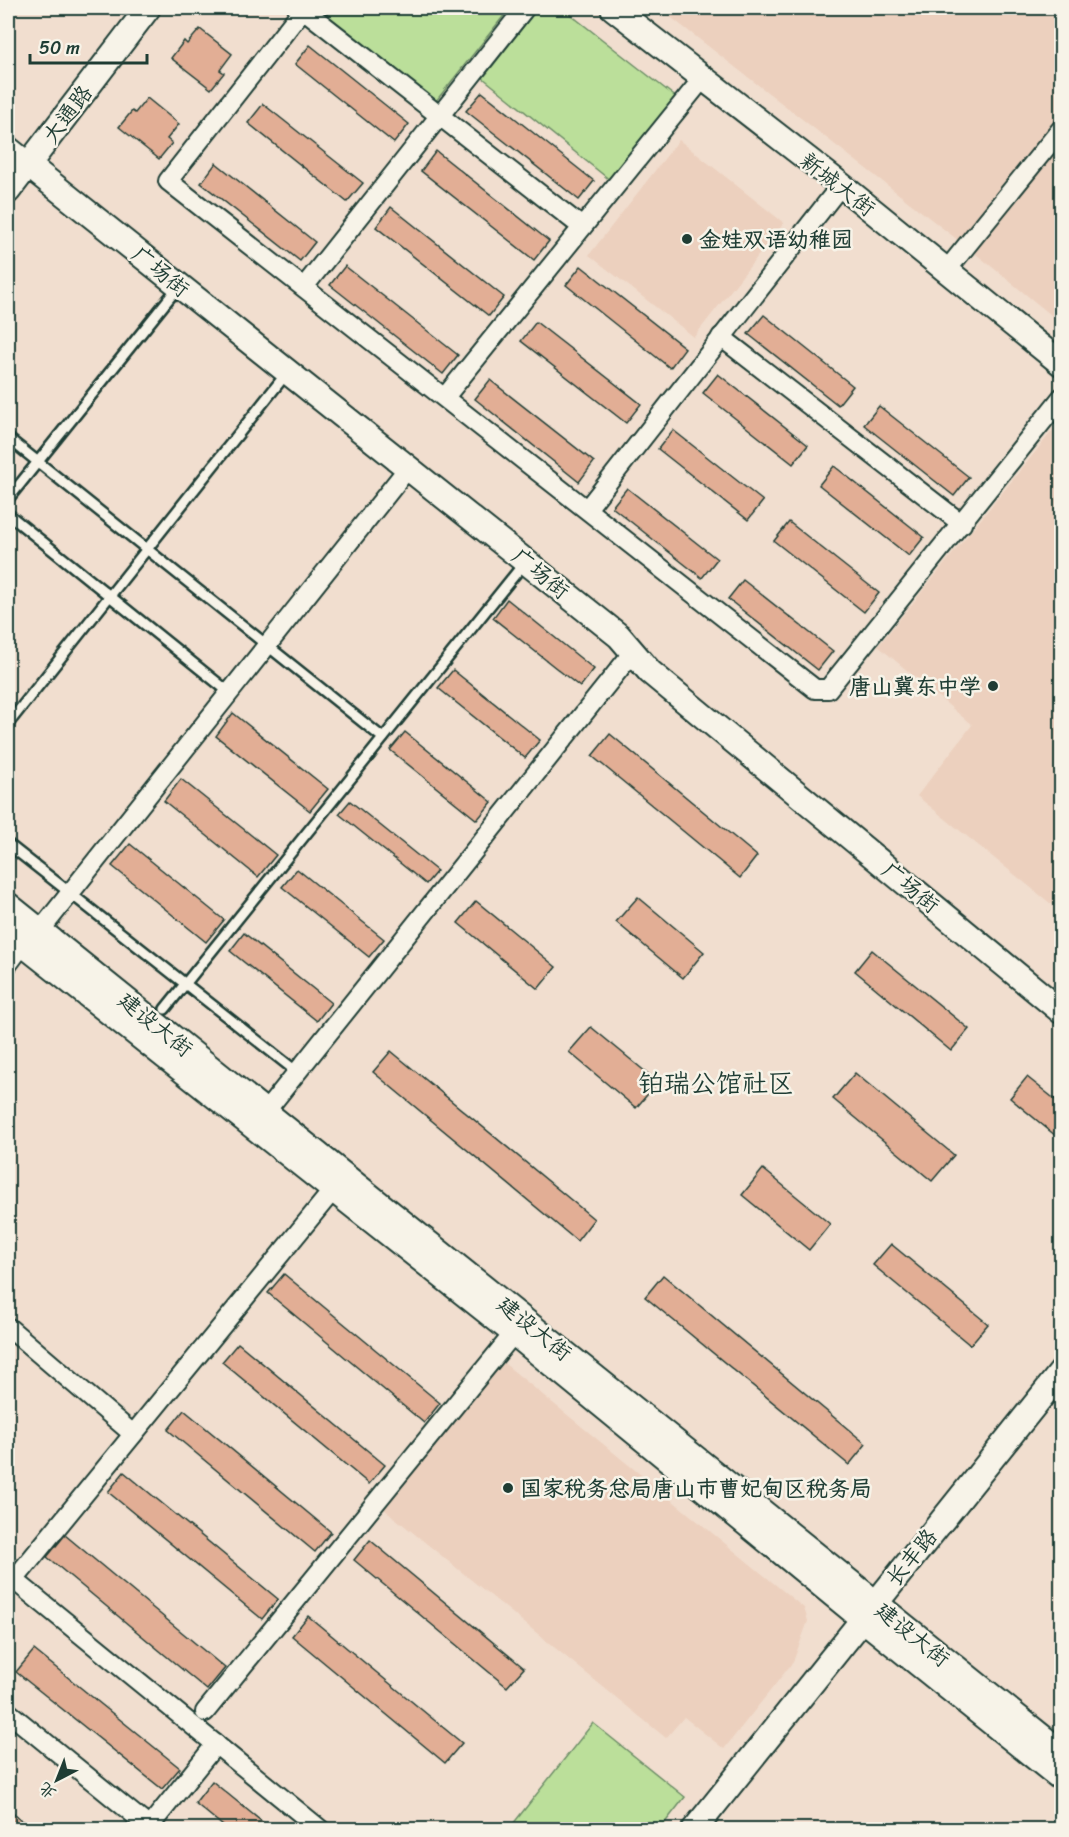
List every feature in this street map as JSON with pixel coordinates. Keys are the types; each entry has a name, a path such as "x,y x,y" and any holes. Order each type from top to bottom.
{"main road":[{"name":"大通路","path":"8,191 148,8"},
{"name":"新城大街","path":"613,8 841,185 1062,364"},
{"name":"广场街","path":"8,149 619,636 650,672 1062,1012"},
{"name":"建设大街","path":"8,905 24,936 333,1190 875,1616 1062,1753"},
{"name":"建设大街","path":"24,936 266,1111 875,1616 1062,1779"},
{"name":"长丰路","path":"694,1830 875,1616 1062,1371"},
{"path":"715,1830 875,1616 1062,1396"}],"street":[{"path":"304,287 525,8"},
{"path":"582,227 303,9 168,181 815,689 828,689 1062,397"},
{"path":"445,397 704,78"},
{"path":"946,271 1062,129"},
{"path":"587,509 841,185"},
{"path":"722,338 962,524"},
{"path":"8,964 24,936 71,893 408,468"},
{"path":"266,1111 633,652"},
{"path":"321,1830 11,1577 133,1434 333,1190"},
{"path":"8,1327 133,1434"},
{"path":"206,1712 514,1333"},
{"path":"8,1712 151,1828 216,1744"}],"lane":[{"path":"8,499 179,285"},
{"path":"8,724 288,372"},
{"path":"8,438 383,738"},
{"path":"8,514 230,693"},
{"path":"165,1009 526,561"},
{"path":"8,844 297,1072"}],"shaded area":[{"path":"659,8 1061,8 1061,323 981,258"},
{"name":"金娃双语幼稚园","path":"679,140 784,223 694,337 589,255"},
{"name":"唐山冀东中学","path":"1061,420 1061,912 917,796 972,725 878,646"},
{"path":"499,1359 804,1608 808,1621 793,1662 724,1749 684,1717 666,1738 379,1505"}],"green space":[{"path":"318,8 510,8 436,101"},
{"path":"538,8 562,8 677,98 611,181 483,78"},
{"path":"593,1723 685,1797 660,1829 509,1829"}],"building":[{"path":"200,29 232,54 220,70 224,73 211,89 171,58 184,41 187,44"},
{"path":"310,45 409,124 394,143 295,64"},
{"path":"482,92 594,181 579,200 466,111"},
{"path":"147,98 179,124 167,139 172,143 159,159 119,127"},
{"path":"263,104 363,183 347,202 248,123"},
{"path":"436,151 549,241 534,260 421,171"},
{"path":"216,163 315,242 300,261 201,183"},
{"path":"391,207 504,297 489,316 376,227"},
{"path":"345,266 458,355 443,374 330,285"},
{"path":"581,266 685,348 670,368 566,285"},
{"path":"764,315 853,386 838,405 748,334"},
{"path":"536,322 641,404 626,423 521,341"},
{"path":"718,374 808,445 793,464 703,393"},
{"path":"490,380 594,462 579,482 475,399"},
{"path":"879,406 969,477 954,496 864,425"},
{"path":"673,430 763,501 748,520 658,449"},
{"path":"834,466 924,537 909,556 819,485"},
{"path":"627,488 717,559 702,578 612,507"},
{"path":"789,522 879,593 864,612 774,541"},
{"path":"743,580 833,651 818,670 728,599"},
{"path":"507,599 594,669 580,687 493,618"},
{"path":"453,670 540,740 525,758 438,688"},
{"path":"233,713 328,789 310,811 216,736"},
{"path":"405,732 492,802 477,820 390,750"},
{"path":"610,734 757,856 740,878 592,756"},
{"path":"181,779 276,855 258,877 164,801"},
{"path":"350,801 437,871 426,884 339,814"},
{"path":"130,844 224,920 206,942 112,866"},
{"path":"297,869 384,939 369,957 282,887"},
{"path":"638,897 704,952 683,978 616,922"},
{"path":"476,901 556,967 538,989 458,923"},
{"path":"244,933 331,1003 317,1021 230,951"},
{"path":"872,950 969,1029 951,1051 855,971"},
{"path":"591,1027 658,1082 636,1108 569,1052"},
{"path":"391,1051 594,1219 577,1241 373,1072"},
{"path":"855,1073 954,1155 932,1181 833,1099"},
{"path":"1027,1077 1062,1105 1062,1141 1010,1098"},
{"path":"763,1169 830,1224 809,1250 742,1195"},
{"path":"891,1244 988,1324 970,1345 873,1265"},
{"path":"284,1274 440,1403 424,1423 268,1293"},
{"path":"663,1275 866,1444 849,1465 645,1297"},
{"path":"238,1343 385,1465 369,1484 222,1362"},
{"path":"184,1410 331,1532 315,1552 168,1430"},
{"path":"124,1472 278,1599 262,1619 108,1492"},
{"path":"65,1535 225,1668 207,1690 47,1557"},
{"path":"370,1540 524,1668 507,1687 354,1560"},
{"path":"308,1616 462,1743 445,1763 292,1636"},
{"path":"34,1650 180,1768 162,1789 16,1672"},
{"path":"212,1781 272,1830 228,1830 195,1803"},
{"path":"8,1809 33,1830 8,1830"}],"place":[{"name":"金娃双语幼稚园","path":"687,239"},
{"name":"唐山冀东中学","path":"993,686"},
{"name":"国家税务总局唐山市曹妃甸区税务局","path":"508,1488"}],"district":[{"name":"铂瑞公馆社区","path":"716,1083"}]}
